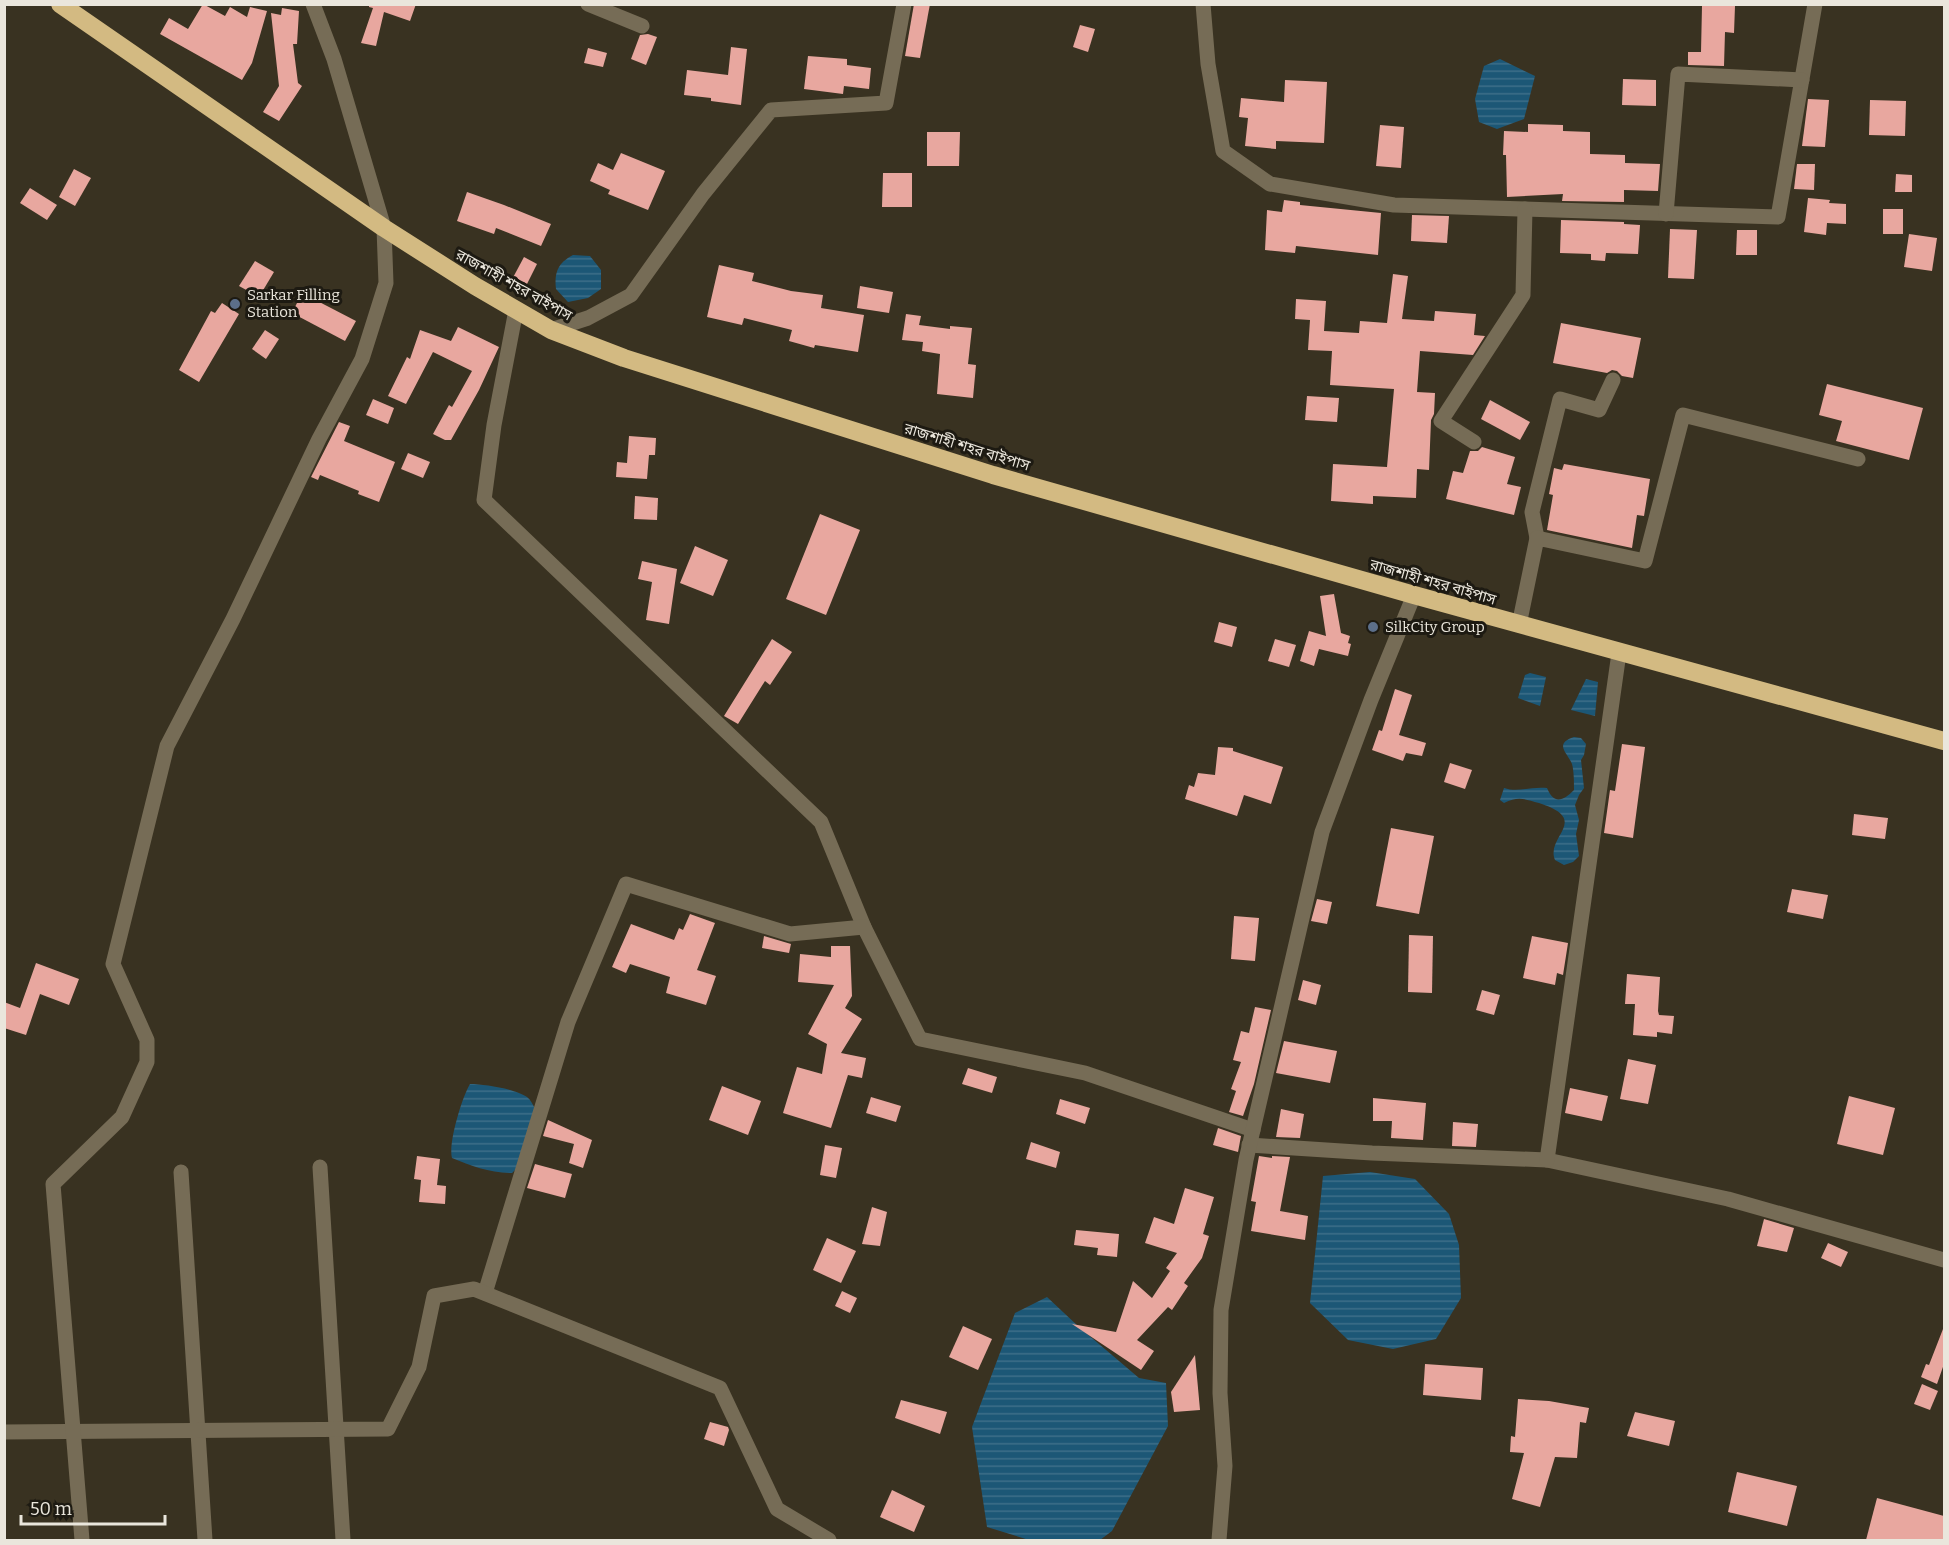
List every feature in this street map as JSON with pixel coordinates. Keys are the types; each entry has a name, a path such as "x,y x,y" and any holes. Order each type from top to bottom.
{"highway":[{"name":"রাজশাহী শহর বাইপাস","path":"60,4 384,228 475,286 551,330 624,358 993,475 1619,653 1944,741"}],"street":[{"path":"82,1540 53,1184 122,1117 147,1062 147,1040 113,964 167,746 233,619 319,439 362,359 386,283 384,228 334,59 313,4"},
{"path":"588,4 642,26"},
{"path":"551,330 588,318 631,295 703,194 771,110 886,103 904,4"},
{"path":"1203,4 1208,64 1223,151 1270,184 1394,205 1778,217 1815,4"},
{"path":"1666,214 1678,74 1802,80"},
{"path":"1474,442 1441,421 1523,295 1525,209"},
{"path":"516,310 494,424 484,500 821,822 864,927 920,1039 1085,1073 1251,1137 1372,1153 1547,1160 1728,1199 1944,1260"},
{"path":"1520,625 1537,538 1532,512 1560,399 1599,410 1613,380"},
{"path":"1537,538 1645,561 1683,415 1858,459"},
{"path":"1219,1540 1225,1466 1220,1393 1221,1310 1251,1137 1322,832 1371,700 1414,595"},
{"path":"1547,1160 1619,653"},
{"path":"484,1293 568,1022 626,884 790,934 864,927"},
{"path":"320,1167 344,1540"},
{"path":"181,1172 205,1540"},
{"path":"4,1432 388,1429 419,1367 434,1296 474,1288 720,1388 777,1509 829,1540"}],"water":[{"path":"1500,59 1535,76 1524,119 1497,129 1479,122 1475,99 1484,66"},
{"path":"573,255 590,256 601,270 601,289 588,298 568,302 556,289 556,278 558,269"},
{"path":"1530,673 1546,677 1540,706 1518,698 1525,675"},
{"path":"1586,679 1598,682 1595,716 1571,710"},
{"path":"1574,737 1581,738 1586,744 1581,760 1584,788 1575,805 1579,820 1576,834 1579,856 1573,862 1564,865 1555,860 1554,851 1565,822 1562,816 1554,809 1530,800 1518,799 1504,803 1500,800 1504,788 1515,790 1547,788 1553,797 1559,800 1570,794 1574,790 1573,770 1563,746"},
{"path":"470,1084 508,1089 522,1094 528,1098 535,1109 519,1166 512,1173 496,1172 452,1158 456,1121"},
{"path":"1370,1172 1415,1179 1449,1214 1459,1245 1461,1298 1436,1339 1393,1349 1348,1340 1310,1303 1323,1176"},
{"path":"1047,1297 1139,1378 1166,1383 1168,1426 1112,1531 1100,1540 1029,1540 987,1527 972,1427 1015,1313"}],"building":[{"path":"203,4 225,16 230,7 247,17 250,7 267,11 252,63 242,80 160,34 169,18 188,29"},
{"path":"369,4 416,4 410,21 384,12 376,46 361,43 373,8 369,7"},
{"path":"914,4 930,4 920,58 905,56"},
{"path":"1702,6 1735,6 1734,33 1725,32 1724,66 1688,65 1688,52 1701,52"},
{"path":"282,8 299,11 297,44 293,44 298,83 302,86 279,121 263,112 279,86 271,13 281,15"},
{"path":"1080,25 1095,29 1088,52 1073,47"},
{"path":"648,34 657,37 646,65 631,59 640,35"},
{"path":"731,47 747,49 741,105 684,95 687,70 728,75"},
{"path":"588,48 607,53 603,67 584,63"},
{"path":"808,56 847,59 847,65 871,68 869,89 844,86 843,94 804,89"},
{"path":"1623,79 1656,80 1656,106 1622,105"},
{"path":"1285,80 1327,82 1324,143 1276,141 1276,149 1245,146 1248,118 1239,117 1241,98 1284,102"},
{"path":"1808,99 1829,100 1825,147 1802,146"},
{"path":"1870,100 1906,101 1905,136 1869,135"},
{"path":"1528,124 1563,125 1563,131 1590,132 1590,154 1625,155 1625,163 1660,164 1658,191 1624,190 1624,202 1562,201 1563,194 1507,197 1506,155 1503,155 1504,131 1528,132"},
{"path":"1380,125 1404,127 1401,168 1376,166"},
{"path":"927,132 960,132 959,166 927,166"},
{"path":"621,153 665,171 648,210 608,194 610,190 590,181 598,163 613,170"},
{"path":"1797,164 1815,164 1814,190 1794,189"},
{"path":"74,169 91,178 75,206 59,197"},
{"path":"883,173 912,173 912,207 882,207"},
{"path":"1896,174 1912,175 1912,192 1895,192"},
{"path":"30,188 57,205 47,220 20,203"},
{"path":"467,192 551,224 541,246 496,228 494,234 457,221"},
{"path":"1808,198 1846,204 1846,224 1827,223 1826,235 1804,232"},
{"path":"1284,200 1300,202 1300,205 1381,213 1378,255 1296,246 1295,253 1265,250 1267,210 1282,212"},
{"path":"1883,209 1903,209 1903,234 1883,234"},
{"path":"1412,215 1449,216 1447,243 1411,241"},
{"path":"1561,220 1624,222 1624,224 1640,225 1638,254 1606,253 1605,261 1591,260 1591,254 1560,253"},
{"path":"1670,229 1697,230 1694,279 1668,278"},
{"path":"1737,230 1757,230 1757,255 1736,255"},
{"path":"1909,234 1937,238 1932,271 1904,267"},
{"path":"524,257 537,264 523,292 509,285"},
{"path":"255,261 274,272 259,297 239,286"},
{"path":"719,265 754,273 752,281 791,291 823,295 821,308 864,315 858,352 815,345 814,348 789,341 792,330 744,318 742,325 707,317"},
{"path":"1393,274 1408,276 1402,319 1434,321 1435,311 1476,314 1474,335 1485,336 1473,355 1420,351 1417,392 1435,393 1434,414 1431,420 1429,470 1417,469 1416,498 1373,496 1373,504 1331,501 1333,464 1387,467 1394,389 1330,385 1332,351 1308,350 1310,320 1295,319 1296,299 1326,301 1324,331 1359,333 1360,321 1387,323"},
{"path":"860,286 893,292 889,313 857,308"},
{"path":"302,293 356,321 345,341 292,313"},
{"path":"222,303 239,314 199,382 179,370 211,311 215,313"},
{"path":"906,314 921,316 919,325 950,329 950,326 972,328 968,364 976,365 973,398 937,394 940,354 922,351 923,342 902,340"},
{"path":"1561,323 1641,338 1633,378 1622,376 1612,370 1607,373 1553,363"},
{"path":"458,327 499,347 479,390 451,440 445,440 433,434 449,405 452,407 472,371 433,352 406,404 388,396 407,357 410,359 420,330 451,341"},
{"path":"265,330 279,339 266,359 252,349"},
{"path":"1827,384 1923,408 1909,460 1836,441 1842,421 1819,415"},
{"path":"1307,396 1339,398 1337,422 1305,420"},
{"path":"373,399 394,408 388,424 366,415"},
{"path":"1490,400 1530,422 1520,440 1481,419"},
{"path":"339,422 350,426 344,441 395,462 379,502 320,475 318,480 311,477"},
{"path":"629,436 656,438 655,455 649,455 647,479 616,477 617,462 627,463"},
{"path":"1482,447 1515,457 1507,484 1521,487 1514,515 1446,499 1453,471 1463,473 1470,451 1478,451"},
{"path":"408,453 430,462 423,478 401,469"},
{"path":"1564,464 1650,479 1644,516 1637,515 1632,548 1547,530 1553,495 1549,494 1554,468 1562,470"},
{"path":"635,496 658,498 657,520 634,519"},
{"path":"820,514 860,530 826,615 786,599"},
{"path":"695,546 728,560 713,596 680,583"},
{"path":"642,561 677,569 669,624 646,620 652,582 638,579"},
{"path":"1334,594 1341,633 1350,636 1348,656 1319,649 1314,666 1300,661 1309,631 1326,636 1320,596"},
{"path":"1219,622 1237,627 1232,647 1214,642"},
{"path":"772,639 792,652 770,685 765,681 738,724 724,716"},
{"path":"1275,639 1296,645 1289,667 1268,661"},
{"path":"1395,689 1412,695 1399,735 1426,743 1422,756 1406,753 1403,761 1372,750 1379,730 1382,731"},
{"path":"1622,744 1645,747 1633,838 1604,833 1610,790 1615,791"},
{"path":"1218,747 1233,748 1233,751 1283,767 1271,804 1244,795 1237,816 1185,799 1189,785 1194,787 1198,773 1215,775"},
{"path":"1450,763 1472,770 1465,789 1444,782"},
{"path":"1854,814 1888,818 1885,839 1852,835"},
{"path":"1391,828 1434,836 1419,914 1376,906"},
{"path":"1792,889 1828,895 1823,919 1787,912"},
{"path":"1317,899 1332,902 1327,924 1311,921"},
{"path":"690,914 715,923 697,970 716,976 706,1005 666,993 670,977 630,964 626,973 612,967 631,924 674,940 679,928 683,930"},
{"path":"1234,916 1259,918 1255,961 1231,959"},
{"path":"1409,935 1433,936 1432,993 1408,992"},
{"path":"764,936 791,944 789,953 762,948"},
{"path":"1532,936 1568,943 1563,975 1557,973 1555,985 1523,978"},
{"path":"831,946 850,946 852,996 845,1008 862,1019 841,1053 866,1058 862,1078 848,1075 831,1128 783,1113 797,1067 822,1074 827,1044 808,1034 834,985 798,982 800,954 831,957"},
{"path":"36,963 79,979 69,1005 40,994 26,1035 4,1028 4,1002 20,1008"},
{"path":"1627,974 1660,977 1658,1011 1659,1015 1674,1016 1672,1034 1657,1032 1657,1037 1633,1035 1635,1004 1625,1004"},
{"path":"1303,980 1321,985 1316,1005 1298,1000"},
{"path":"1482,990 1500,995 1494,1015 1476,1010"},
{"path":"1255,1007 1271,1010 1254,1084 1243,1116 1229,1112 1236,1091 1231,1089 1241,1062 1233,1060 1241,1031 1249,1033"},
{"path":"1284,1041 1337,1051 1330,1083 1276,1073"},
{"path":"1628,1059 1656,1065 1648,1104 1620,1099"},
{"path":"968,1068 997,1077 992,1093 962,1084"},
{"path":"722,1086 761,1101 748,1135 709,1120"},
{"path":"1570,1088 1608,1096 1602,1121 1565,1113"},
{"path":"1849,1096 1895,1108 1883,1155 1837,1144"},
{"path":"871,1097 901,1106 896,1122 866,1113"},
{"path":"1373,1098 1426,1103 1423,1140 1391,1138 1392,1121 1373,1121"},
{"path":"1060,1099 1090,1108 1085,1124 1056,1114"},
{"path":"1281,1109 1304,1114 1300,1138 1276,1137"},
{"path":"548,1120 592,1140 583,1168 569,1163 574,1144 543,1136"},
{"path":"1453,1122 1478,1124 1476,1147 1452,1146"},
{"path":"1218,1128 1241,1136 1238,1152 1213,1145"},
{"path":"1031,1142 1060,1152 1056,1168 1026,1159"},
{"path":"825,1145 842,1148 836,1178 820,1175"},
{"path":"417,1156 440,1159 437,1185 446,1186 445,1204 419,1202 421,1180 414,1179"},
{"path":"1259,1156 1290,1157 1280,1211 1308,1216 1305,1240 1251,1231 1256,1202 1251,1201"},
{"path":"535,1164 572,1174 565,1198 527,1188"},
{"path":"1185,1188 1214,1197 1203,1234 1209,1236 1202,1258 1184,1283 1188,1286 1172,1310 1168,1307 1137,1340 1154,1351 1141,1370 1072,1324 1116,1332 1133,1281 1152,1298 1170,1271 1166,1268 1177,1253 1145,1243 1154,1217 1174,1224"},
{"path":"872,1207 887,1212 880,1246 862,1244"},
{"path":"1764,1219 1794,1228 1787,1252 1757,1246"},
{"path":"1076,1230 1119,1234 1117,1257 1097,1255 1098,1248 1074,1245"},
{"path":"827,1238 856,1251 841,1283 813,1270"},
{"path":"1828,1243 1848,1252 1841,1267 1821,1258"},
{"path":"842,1291 857,1298 850,1313 835,1306"},
{"path":"963,1326 992,1339 978,1370 949,1357"},
{"path":"1943,1329 1944,1364 1937,1384 1921,1377 1926,1364 1929,1365"},
{"path":"1195,1355 1200,1410 1174,1412 1171,1392"},
{"path":"1425,1364 1483,1368 1481,1400 1423,1395"},
{"path":"1922,1384 1938,1391 1930,1410 1914,1404"},
{"path":"1518,1399 1549,1401 1589,1408 1586,1423 1580,1422 1577,1458 1555,1457 1540,1507 1512,1499 1524,1453 1510,1452 1511,1436 1515,1437"},
{"path":"901,1400 947,1412 940,1434 895,1418"},
{"path":"1635,1412 1675,1421 1669,1446 1627,1436"},
{"path":"710,1422 728,1427 724,1446 704,1439"},
{"path":"1737,1472 1797,1486 1787,1526 1728,1512"},
{"path":"892,1490 925,1506 914,1532 880,1517"},
{"path":"1877,1498 1944,1516 1944,1540 1866,1540"}],"place":[{"name":"Sarkar Filling Station","path":"235,304"},
{"name":"SilkCity Group","path":"1373,627"}]}
